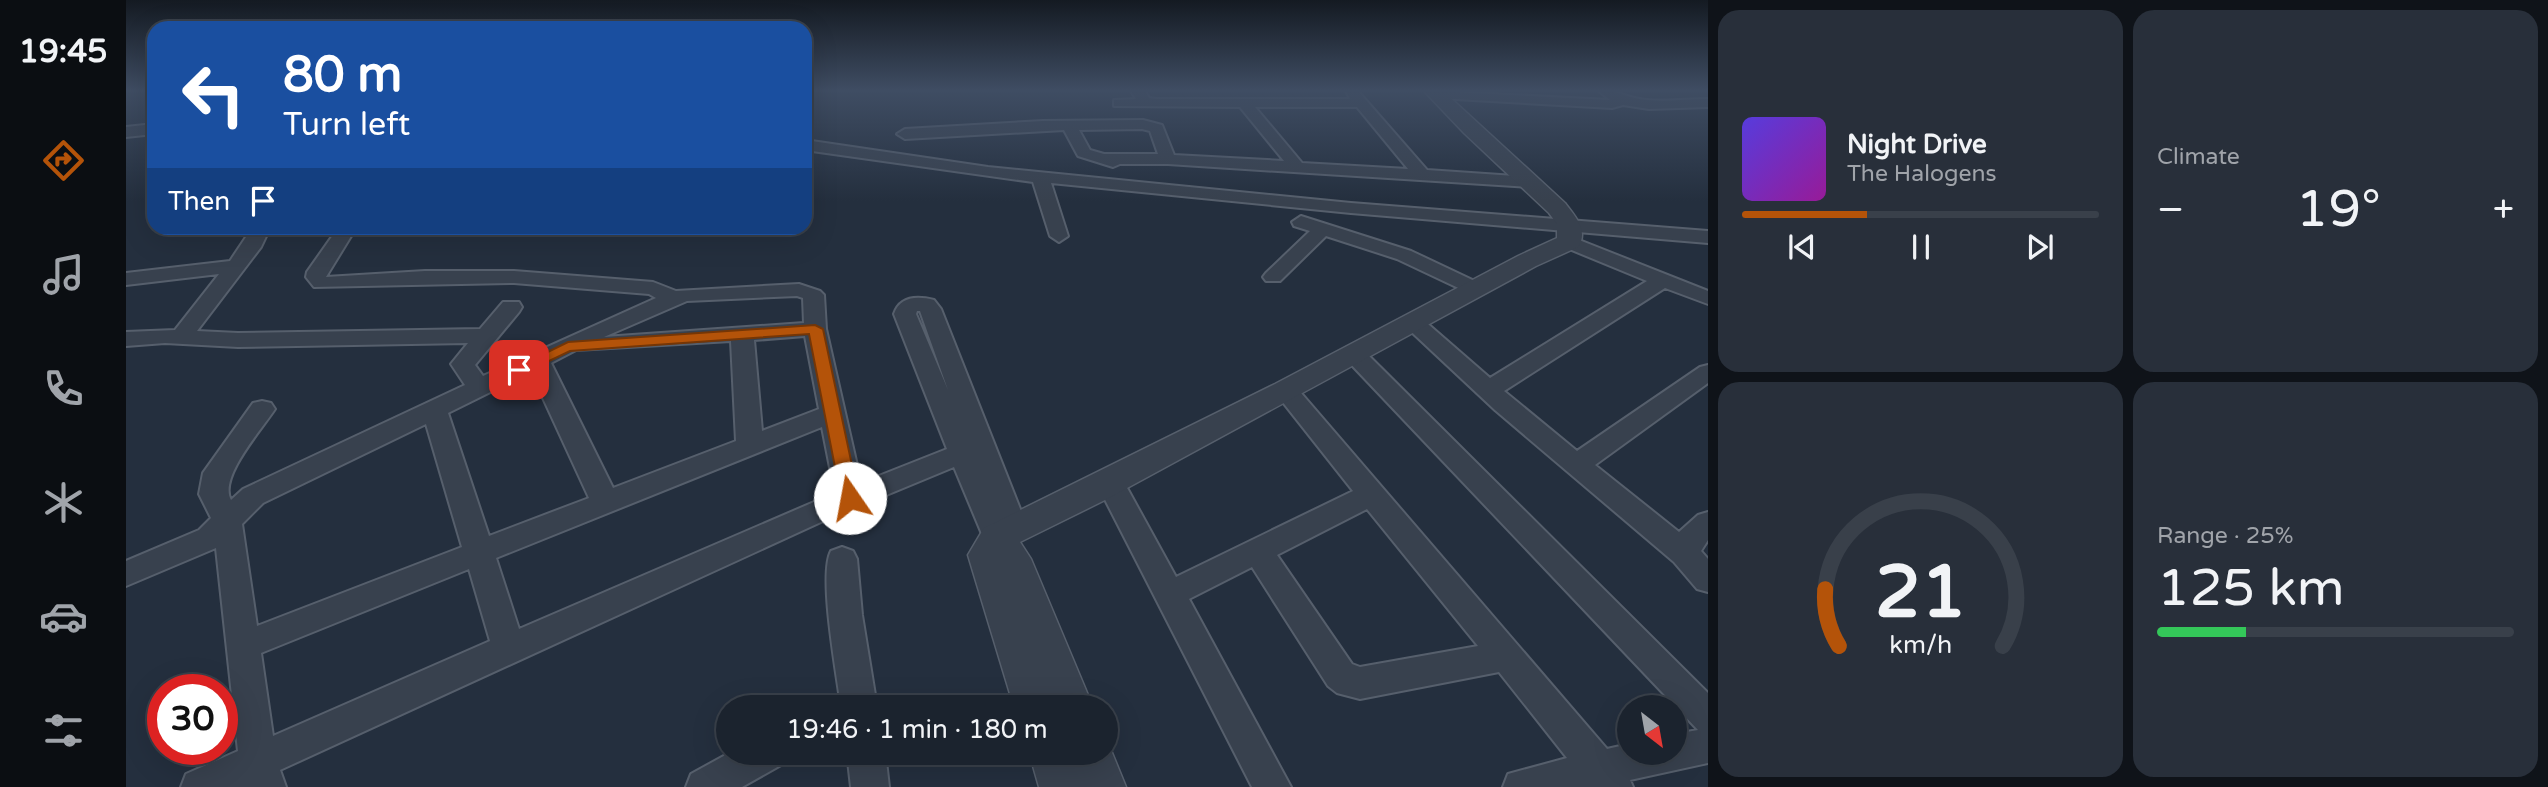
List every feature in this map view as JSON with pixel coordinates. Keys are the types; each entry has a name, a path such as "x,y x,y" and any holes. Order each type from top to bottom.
{"street":[{"path":"905,134 1019,128"},
{"path":"1070,128 1084,153 1097,159 1194,183 1306,197 1325,205"},
{"path":"1156,128 1168,159"},
{"path":"1264,128 1297,167"},
{"path":"1382,128 1422,174"},
{"path":"1470,128 1557,208 1569,233 1663,280 1708,298"},
{"path":"126,132 147,130"},
{"path":"812,146 962,169 1325,205 1569,233 1708,237"},
{"path":"1097,159 1168,159 1529,182"},
{"path":"1040,176 1059,236"},
{"path":"1301,222 1404,255 1476,289"},
{"path":"1273,276 1323,229"},
{"path":"1034,695 987,555 1005,533 1111,482 1286,391 1476,289 1569,233"},
{"path":"181,337 258,235"},
{"path":"342,235 317,272 316,277 321,283 425,277 514,277 653,288 673,298"},
{"path":"126,279 236,267"},
{"path":"1488,390 1663,280"},
{"path":"126,574 209,538 253,496 568,346 673,298 687,295 809,292 813,295 815,329 850,498"},
{"path":"971,449 930,309 926,305 912,305 907,308 905,314 971,449 1065,695"},
{"path":"480,388 463,364 511,307"},
{"path":"1413,323 1488,390 1685,554 1695,569 1708,580"},
{"path":"568,346 815,329"},
{"path":"742,334 750,447"},
{"path":"126,339 485,336"},
{"path":"1354,354 1708,717"},
{"path":"538,360 606,503"},
{"path":"1577,464 1708,372"},
{"path":"1286,391 1607,778"},
{"path":"262,409 217,473 213,494 227,520 242,646 262,774"},
{"path":"434,410 509,648"},
{"path":"242,646 833,413"},
{"path":"200,787 262,774 509,648 850,498 971,449"},
{"path":"1111,482 1272,787"},
{"path":"1170,594 1372,494"},
{"path":"1685,554 1690,539 1708,523"},
{"path":"1258,551 1340,675 1349,682 1360,683 1506,656"},
{"path":"842,559 855,695"},
{"path":"1687,749 1708,745"},
{"path":"705,787 745,765"},
{"path":"867,765 870,787"},
{"path":"1057,765 1064,787"},
{"path":"1093,765 1101,787"},
{"path":"1522,787 1607,778 1640,765"}],"route":[{"path":"519,370 568,346 815,329 850,498"}]}
